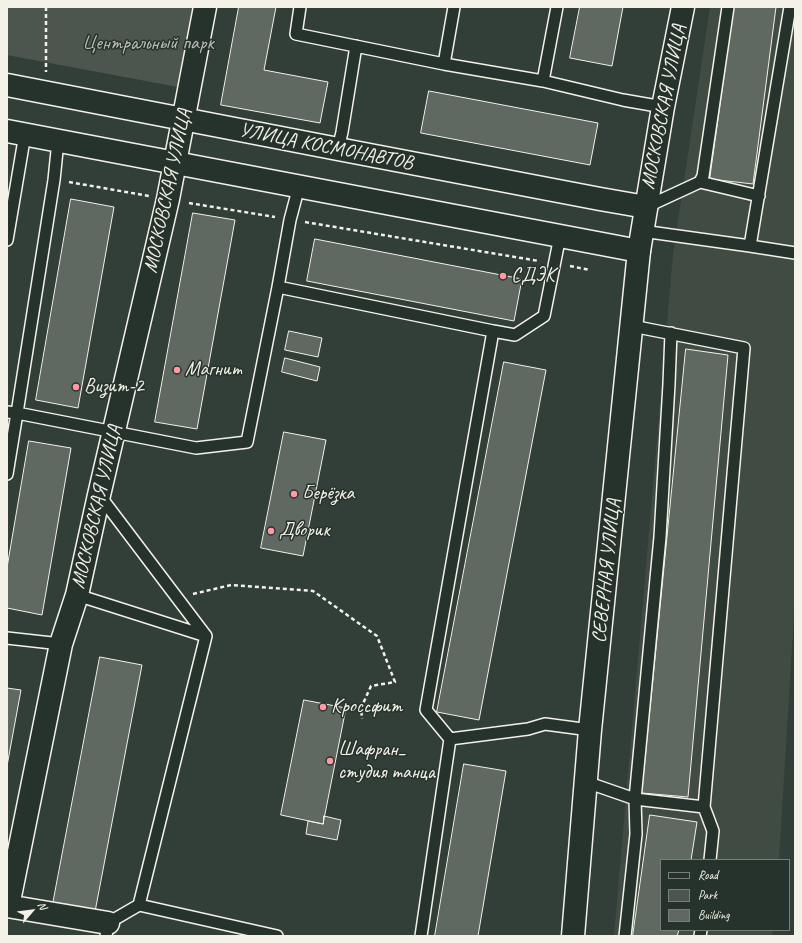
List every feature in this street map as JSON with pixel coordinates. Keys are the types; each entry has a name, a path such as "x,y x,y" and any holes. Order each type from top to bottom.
{"street":[{"name":"МОСКОВСКАЯ УЛИЦА","path":"107,930 7,906 61,644 77,595 113,432 168,199 205,7"},
{"name":"МОСКОВСКАЯ УЛИЦА","path":"646,207 663,106 683,7"},
{"name":"УЛИЦА КОСМОНАВТОВ","path":"7,85 646,207"},
{"path":"16,133 560,236 641,241"},
{"name":"СЕВЕРНАЯ УЛИЦА","path":"573,936 590,730 641,241 646,207"}],"lane":[{"path":"300,7 296,34 444,64 543,81 623,100 663,106"},
{"path":"444,64 454,7"},
{"path":"543,81 557,7"},
{"path":"700,182 703,176 728,7"},
{"path":"750,246 790,7"},
{"path":"338,149 356,46"},
{"path":"7,240 16,133"},
{"path":"7,474 12,413 54,180 58,141"},
{"path":"646,207 700,182 759,196"},
{"path":"12,413 196,448 248,442 290,220 298,186"},
{"path":"278,287 515,335 544,316 560,236"},
{"path":"641,241 750,246 795,253"},
{"path":"632,326 744,348 704,807 713,831 710,859"},
{"path":"421,936 450,739 426,710 493,331"},
{"path":"625,936 636,834 635,798 660,537 671,333"},
{"path":"99,495 206,636"},
{"path":"77,595 206,636"},
{"path":"107,930 139,905 206,636"},
{"path":"7,638 61,644"},
{"path":"450,739 528,729 545,724 590,730"},
{"path":"586,782 635,798 704,807"},
{"path":"139,905 277,936"}],"path":[{"path":"46,7 46,74"},
{"path":"177,597 231,585 314,591 377,636 395,682 371,686 361,708 362,719"}],"shaded area":[{"path":"710,7 795,7 795,598 779,859 660,859 660,931 773,931 772,936 614,936 673,254"}],"green space":[{"name":"Центральный парк","path":"7,7 193,7 178,87 7,55"}],"building":[{"path":"239,7 276,7 264,70 328,82 320,123 221,105"},
{"path":"580,7 623,7 612,66 570,58"},
{"path":"734,7 776,7 753,184 710,179"},
{"path":"429,91 598,123 590,165 421,133"},
{"path":"71,199 114,207 78,408 36,400"},
{"path":"193,213 235,220 197,429 155,422"},
{"path":"315,239 522,279 514,321 307,281"},
{"path":"289,331 322,338 318,357 285,350"},
{"path":"686,349 728,355 688,797 642,793"},
{"path":"285,358 320,367 317,381 282,372"},
{"path":"504,362 546,370 479,720 437,712"},
{"name":"Берёзка","path":"284,432 326,440 303,556 261,548"},
{"path":"29,441 71,448 42,615 7,608 7,568"},
{"path":"100,657 142,665 94,917 52,909"},
{"path":"7,688 21,690 7,766"},
{"path":"304,700 346,708 323,824 281,815"},
{"path":"464,764 506,771 478,936 435,936"},
{"path":"650,815 697,822 691,859 660,859 660,931 679,931 677,936 633,936"},
{"path":"324,816 341,820 337,840 306,834 308,821 323,824"}],"place":[{"name":"СДЭК","path":"503,276"},
{"name":"Магнит","path":"177,370"},
{"name":"Визит-2","path":"76,387"},
{"name":"Берёзка","path":"294,494"},
{"name":"Дворик","path":"271,531"},
{"name":"Кроссфит","path":"323,707"},
{"name":"Шафран_ студия танца","path":"330,761"}]}
